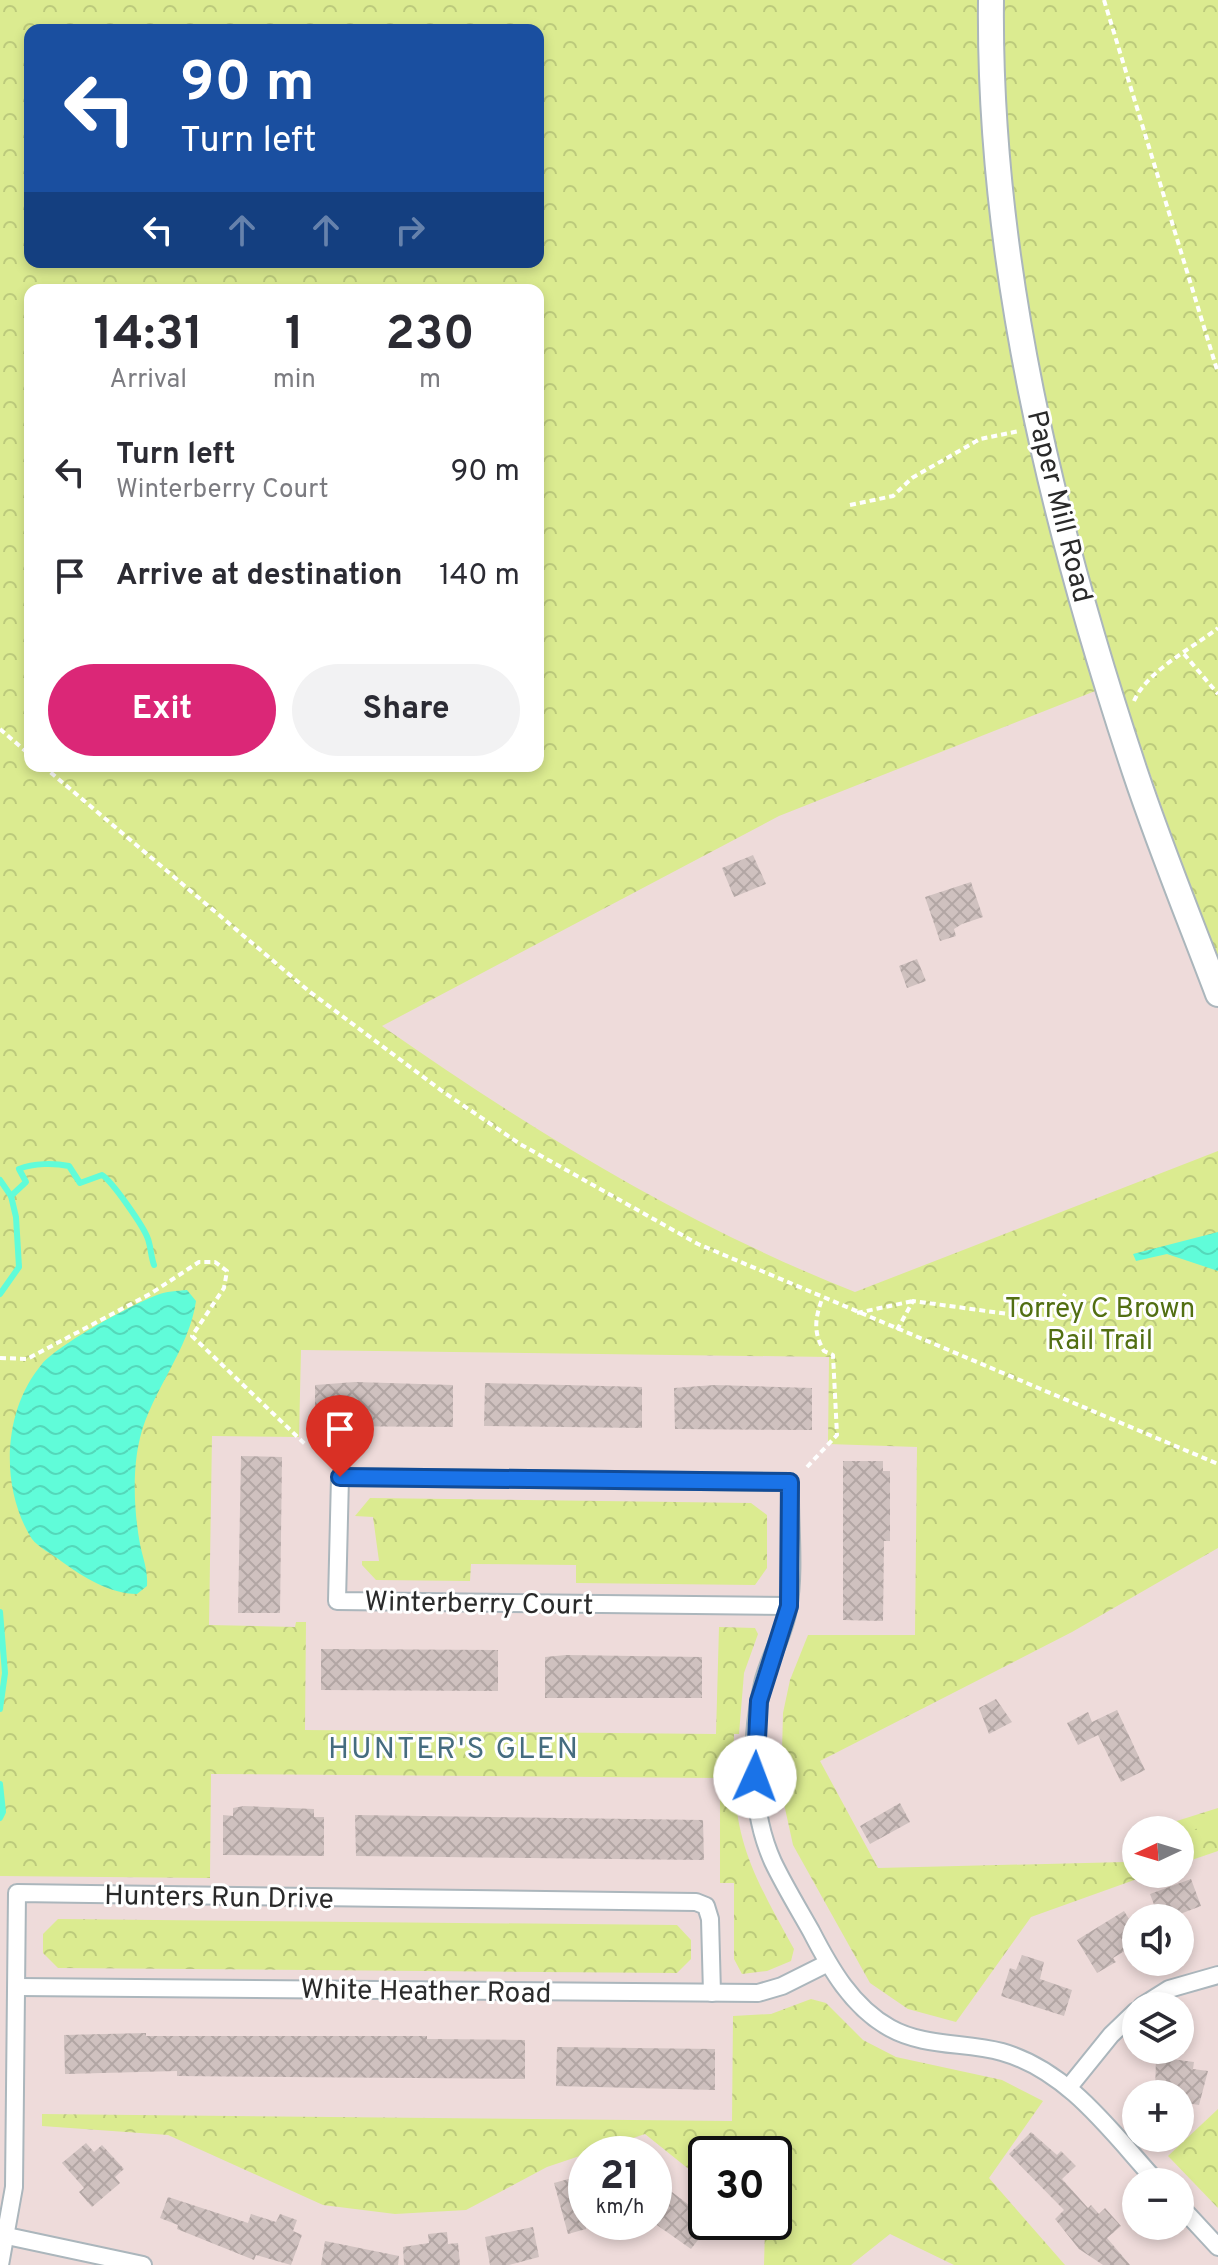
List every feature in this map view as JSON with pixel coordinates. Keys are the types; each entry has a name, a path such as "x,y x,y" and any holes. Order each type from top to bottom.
{"main road":[{"name":"Paper Mill Road","path":"991,0 992,90 999,173 1040,428 1067,541 1115,707 1218,994"}],"street":[{"name":"Winterberry Court","path":"789,1606 337,1601 340,1477 790,1482 789,1606 759,1701 755,1794 773,1860 828,1963 864,2009 892,2029 929,2041 1003,2052 1069,2087 1144,2168"},
{"name":"Hunters Run Drive","path":"0,2265 14,2187 17,1893 696,1902 706,1906 710,1919 712,1993"},
{"name":"White Heather Road","path":"18,1987 758,1993 782,1986 828,1963"},
{"path":"1164,1992 1218,1975"},
{"path":"1069,2087 1122,2024"},
{"path":"1194,2221 1218,2247"},
{"path":"7,2236 143,2265"}],"path":[{"path":"1104,0 1218,373"},
{"path":"850,505 893,496 912,478 980,439 1040,428"},
{"path":"1115,707 1134,702 1141,686 1154,672 1218,628"},
{"path":"1184,654 1218,694"},
{"path":"0,729 24,750"},
{"path":"50,772 299,984 442,1091 520,1144 698,1244 1218,1464"},
{"path":"0,1358 27,1359 150,1294 199,1262 215,1262 227,1271 224,1288 192,1336 306,1445"},
{"path":"856,1313 913,1301 1052,1320 1065,1294"},
{"path":"807,1467 837,1435 833,1355 824,1351 816,1337 815,1321 822,1299"},
{"path":"897,1330 913,1301"}],"green space":[{"name":"Torrey C Brown Rail Trail","path":"0,0 1218,0 1218,967 1118,682 779,816 382,1026 495,1102 611,1173 730,1237 855,1292 1218,1151 1218,1548 1072,1632 820,1761 878,1868 1122,1862 1122,1884 1031,1917 956,2022 908,2009 870,1983 793,1845 781,1790 783,1713 790,1680 808,1635 915,1635 917,1447 828,1444 829,1357 301,1350 299,1437 212,1436 209,1625 295,1627 296,1622 306,1622 305,1730 716,1734 719,1627 755,1628 758,1634 744,1673 739,1734 734,1734 735,1798 753,1869 794,1949 791,1961 767,1971 742,1974 734,1959 734,1883 720,1883 720,1778 211,1774 210,1878 0,1876"},
{"path":"370,1498 751,1503 767,1515 767,1568 755,1585 576,1583 576,1565 471,1564 470,1581 376,1580 362,1565 362,1561 379,1561 373,1517 355,1516"},
{"path":"1218,1808 1218,1841 1194,1852 1194,1816"},
{"path":"1218,1819 1218,1851 1194,1859 1194,1830"},
{"path":"58,1919 677,1925 691,1940 691,1959 677,1973 58,1968 43,1953 43,1934"},
{"path":"811,1999 826,2003 863,2040 896,2057 1002,2080 1043,2101 989,2178 1065,2265 954,2265 890,2234 851,2265 764,2265 765,2240 792,2240 792,2136 688,2136 688,2169 672,2156 672,2136 568,2136 568,2160 547,2167 466,2210 395,2214 323,2205 168,2135 42,2126 42,2114 732,2121 733,2016 771,2014"},
{"path":"1218,2109 1218,2208 1194,2183 1194,2168 1180,2168 1168,2156 1172,2152 1194,2152 1194,2132"}],"water":[{"path":"1218,1232 1218,1271 1167,1254 1136,1261 1133,1254"},
{"path":"187,1290 196,1301 192,1319 153,1403 137,1450 135,1505 147,1586 137,1594 117,1591 78,1573 32,1539 14,1497 10,1450 13,1427 29,1383 42,1364 63,1346 145,1300 164,1293"}],"building":[{"path":"753,855 766,884 734,897 722,868"},
{"path":"971,882 983,917 962,924 954,929 956,936 940,941 925,897"},
{"path":"917,959 926,981 907,988 899,966"},
{"path":"355,1382 453,1385 453,1427 315,1426 315,1385"},
{"path":"485,1383 642,1387 642,1428 484,1426"},
{"path":"715,1385 812,1388 812,1430 675,1429 674,1388"},
{"path":"241,1456 282,1457 280,1613 238,1613"},
{"path":"843,1461 883,1461 883,1471 890,1471 890,1541 884,1541 883,1621 843,1620"},
{"path":"321,1649 498,1650 498,1691 321,1690"},
{"path":"545,1657 702,1657 702,1698 545,1698"},
{"path":"996,1699 1012,1722 989,1734 979,1708"},
{"path":"1117,1710 1145,1770 1121,1782 1098,1735 1078,1745 1067,1723 1088,1712 1092,1722"},
{"path":"900,1803 910,1822 870,1844 860,1826"},
{"path":"233,1808 314,1809 314,1817 324,1817 324,1856 223,1855 223,1815 233,1816"},
{"path":"355,1815 703,1820 704,1860 356,1856"},
{"path":"1194,1887 1201,1906 1194,1909 1194,1904 1154,1904 1150,1894 1166,1888"},
{"path":"1122,1912 1122,1953 1113,1958 1116,1962 1097,1973 1077,1940"},
{"path":"1022,1955 1044,1962 1040,1979 1072,1990 1064,2016 1001,1996 1010,1968 1016,1970"},
{"path":"146,2033 146,2036 427,2036 427,2039 525,2040 525,2079 177,2076 177,2071 65,2074 64,2035"},
{"path":"557,2047 715,2049 715,2090 556,2086"},
{"path":"1156,2064 1194,2064 1193,2069 1208,2071 1199,2105 1194,2104 1194,2080 1155,2080"},
{"path":"1031,2132 1057,2155 1061,2151 1076,2166 1062,2179 1088,2208 1091,2205 1099,2214 1105,2208 1121,2226 1107,2238 1130,2265 1103,2265 1079,2249 1055,2219 1064,2210 1009,2154"},
{"path":"86,2143 94,2152 102,2145 124,2169 115,2177 120,2183 92,2207 79,2192 84,2188 62,2163"},
{"path":"568,2179 568,2234 554,2183"},
{"path":"672,2192 688,2204 688,2240 698,2240 691,2249 672,2236"},
{"path":"168,2197 248,2223 251,2214 276,2222 280,2214 297,2220 293,2231 302,2235 291,2265 256,2255 254,2260 177,2229 178,2225 160,2218"},
{"path":"533,2227 539,2257 509,2265 490,2265 485,2237"},
{"path":"447,2232 448,2244 458,2243 460,2265 404,2265 403,2247 429,2243 428,2234"},
{"path":"325,2241 399,2256 398,2265 321,2265"}],"waterway":[{"path":"11,1196 26,1182 19,1169 31,1166 69,1166 80,1183 102,1175 141,1225 154,1265"},
{"path":"0,1180 11,1196 16,1217 19,1267 0,1294"},
{"path":"0,1612 5,1673 0,1709"},
{"path":"0,1784 3,1812 0,1818"}],"district":[{"name":"HUNTER'S GLEN","path":"454,1748"}],"route":[{"path":"340,1477 790,1482 789,1606 759,1701 755,1777"}]}
